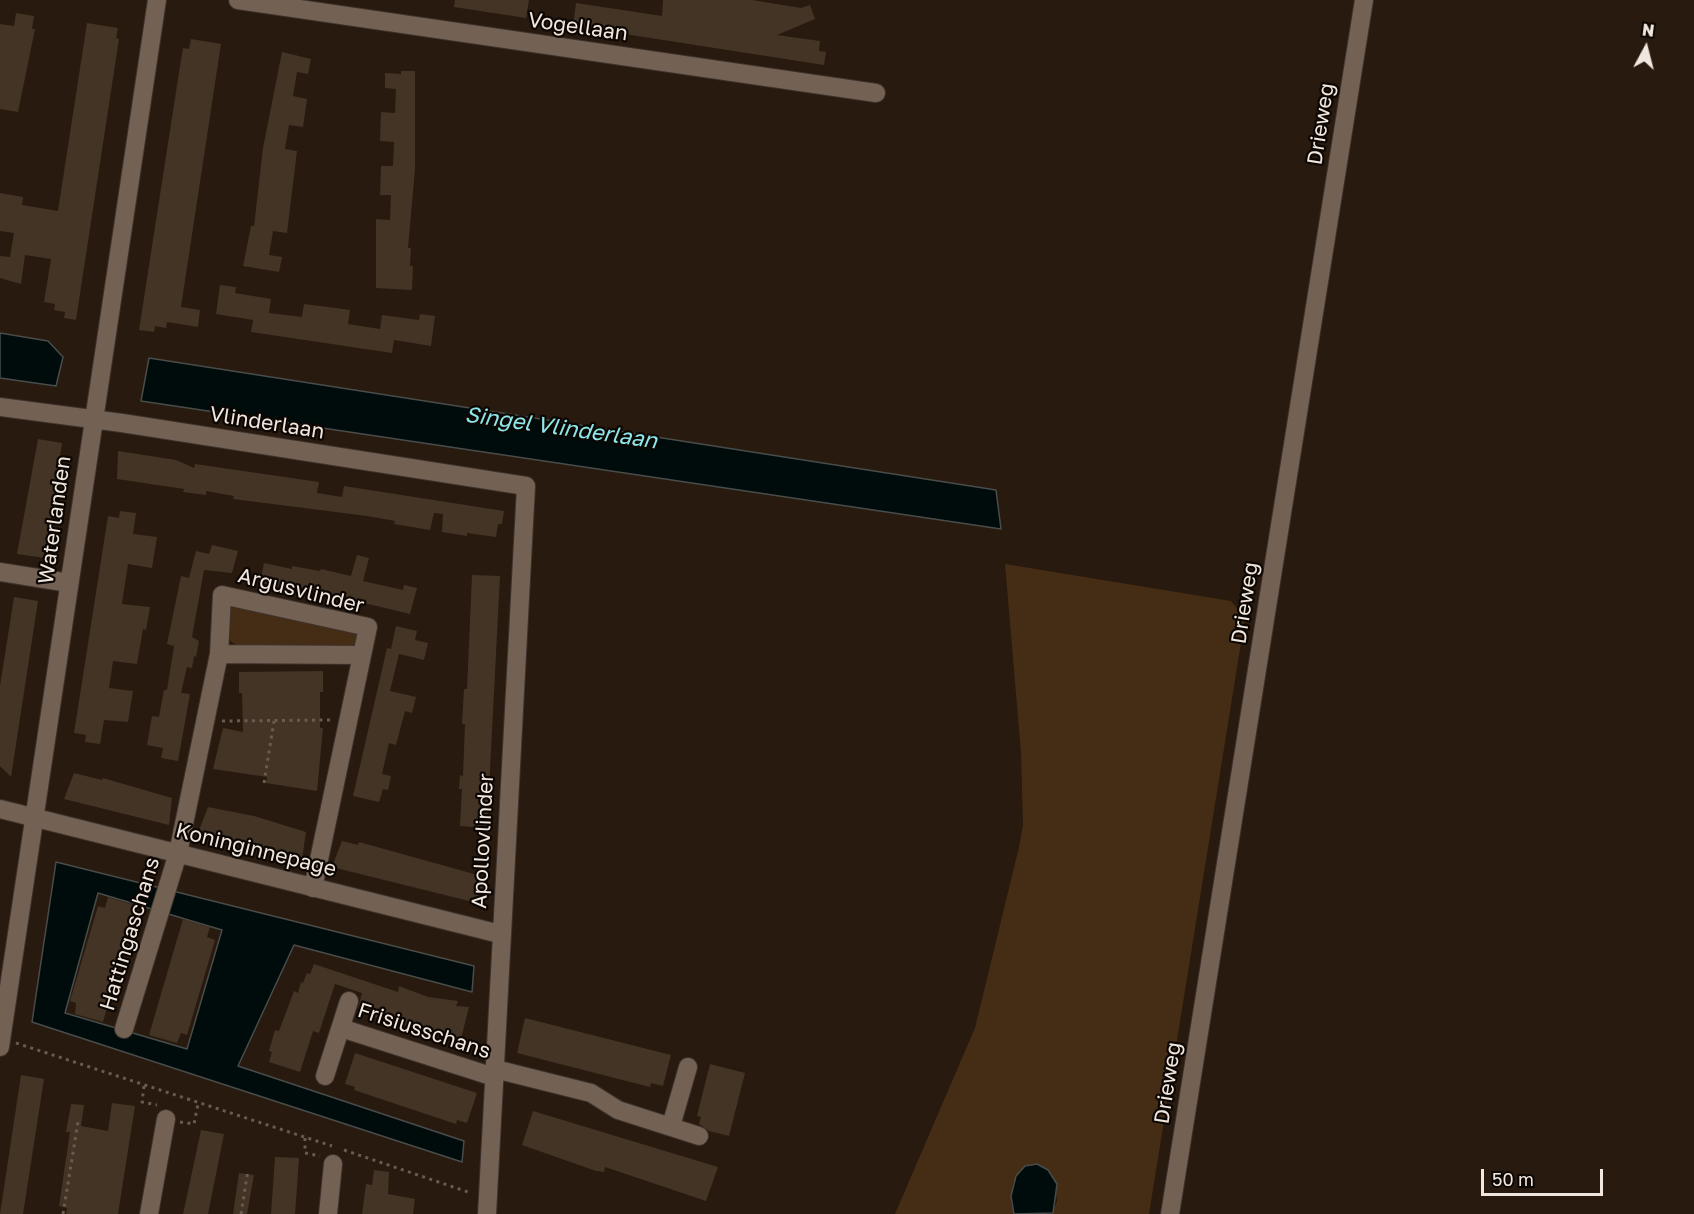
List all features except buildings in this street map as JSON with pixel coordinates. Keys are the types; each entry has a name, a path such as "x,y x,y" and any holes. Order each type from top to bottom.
{"street":[{"name":"Waterlanden","path":"1,1042 157,0"},
{"name":"Vogellaan","path":"238,0 876,93"},
{"name":"Drieweg","path":"1170,1214 1364,0"},
{"name":"Vlinderlaan","path":"0,407 93,419 526,486"},
{"name":"Apollovlinder","path":"487,1206 526,486"},
{"path":"0,572 69,583"},
{"name":"Argusvlinder","path":"178,853 219,654 222,595 368,627 313,888"},
{"path":"219,654 361,656"},
{"name":"Koninginnepage","path":"0,809 500,934"},
{"name":"Hattingaschans","path":"124,1029 178,853"},
{"name":"Frisiusschans","path":"325,1076 349,1001"},
{"name":"Frisiusschans","path":"341,1028 494,1073 591,1093 618,1110 699,1136"},
{"path":"671,1126 688,1067"},
{"path":"149,1214 166,1119"},
{"path":"328,1214 333,1164"}],"path":[{"path":"205,722 348,720"},
{"path":"264,783 274,721"},
{"path":"1,1042 305,1138 487,1206"},
{"path":"63,1214 78,1122"},
{"path":"305,1138 305,1153 319,1155 333,1164"},
{"path":"241,1214 248,1170"}],"shaded area":[{"path":"1005,564 1231,601 1245,618 1149,1214 1052,1214 1057,1201 1054,1178 1048,1170 1013,1182 1011,1203 1014,1214 895,1214 975,1028 1023,825 1021,753"},
{"path":"236,606 358,631 357,645 236,645 225,637 230,609"}],"water":[{"path":"0,333 48,341 63,357 56,386 0,378"},
{"name":"Singel Vlinderlaan","path":"149,358 996,490 1001,529 141,401"},
{"path":"56,862 474,966 472,992 294,945 238,1066 464,1141 462,1162 32,1022","holes":["98,893 222,930 187,1049 65,1013"]},
{"path":"1037,1164 1048,1170 1057,1184 1053,1213 1014,1214 1011,1196 1016,1176 1025,1166"}]}
